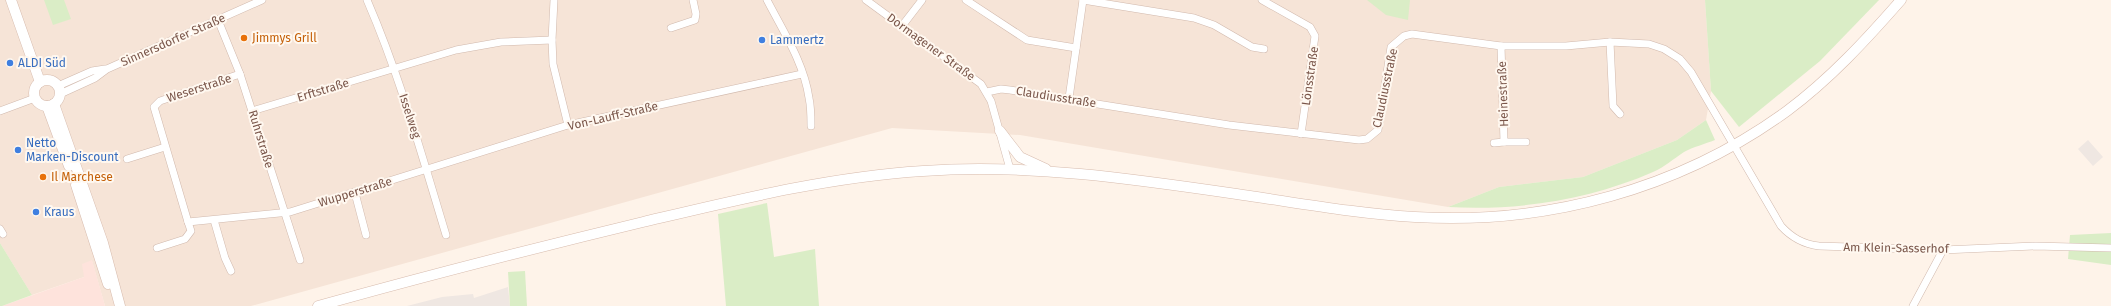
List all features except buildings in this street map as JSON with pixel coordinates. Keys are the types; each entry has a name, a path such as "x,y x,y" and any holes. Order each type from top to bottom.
{"main road":[{"path":"11,0 43,81"},
{"path":"17,0 43,81"},
{"path":"318,306 596,234 778,190 884,174 941,170 1010,169 1169,184 1378,214 1416,218 1478,218 1533,213 1595,201 1655,182 1733,145 1781,114 1816,87 1856,51 1901,0"},
{"path":"51,105 40,104 35,98 35,89 43,81 52,81 59,90 51,105 96,244 113,306"},
{"path":"51,105 103,242 120,306"},
{"path":"1000,131 1020,157 1051,172"}],"street":[{"name":"Sinnersdorfer Straße","path":"59,90 95,78 107,69 262,0"},
{"name":"Isselweg","path":"367,0 394,68 446,235"},
{"path":"554,0 552,40 554,64 568,125"},
{"path":"672,28 694,20 696,14 693,0"},
{"path":"767,0 794,51 809,98 812,126"},
{"name":"Dormagener Straße","path":"866,0 974,78 987,92 1000,131 1010,169"},
{"path":"902,26 922,0"},
{"path":"966,0 1027,40 1076,48"},
{"path":"1068,98 1083,0 1194,18 1214,25 1252,47 1264,49"},
{"name":"Lönsstraße","path":"1262,0 1310,27 1315,36 1301,134"},
{"name":"Ruhrstraße","path":"218,20 240,74 300,260"},
{"name":"Claudiusstraße","path":"987,92 1001,89 1301,134 1359,140 1367,139 1373,136 1378,130 1391,47 1404,36 1412,34 1501,46 1566,46 1610,42 1649,44 1664,49 1680,59 1703,89 1733,145"},
{"name":"Erftstraße","path":"252,111 394,68 463,49 500,42 552,40"},
{"path":"1610,42 1613,106 1620,114"},
{"name":"Heinestraße","path":"1501,46 1504,142"},
{"name":"Weserstraße","path":"188,222 154,113 156,103 240,74"},
{"name":"Von-Lauff-Straße","path":"426,170 568,125 802,74"},
{"path":"0,111 35,98"},
{"name":"Heinestraße","path":"1494,143 1526,142"},
{"name":"Am Klein-Sasserhof","path":"1733,145 1781,226 1795,239 1804,243 1819,246 1943,250 2035,246 2111,248"},
{"path":"127,159 165,147"},
{"name":"Wupperstraße","path":"284,213 426,170"},
{"path":"354,193 366,235"},
{"path":"156,248 185,239 190,231 188,222 284,213"},
{"path":"214,220 225,258 231,271"},
{"path":"1913,306 1943,250"}],"shaded area":[{"path":"0,0 1705,0 1711,91 1706,120 1677,140 1583,177 1499,187 1448,207 1020,135 892,128 251,306 105,306 92,261 84,277 32,295 0,243"},
{"path":"2088,140 2103,157 2093,166 2078,149"},
{"path":"92,260 105,306 2,306 84,277 82,264"},
{"path":"508,287 510,306 407,306 442,297 473,294 474,298"}],"green space":[{"path":"44,0 64,0 71,19 53,25"},
{"path":"1367,0 1410,0 1408,20 1386,15"},
{"path":"1705,0 1879,0 1820,61 1739,127 1711,91"},
{"path":"1706,120 1715,140 1688,150 1657,170 1629,182 1604,190 1553,202 1501,207 1448,207 1499,187 1583,177 1677,140"},
{"path":"767,203 774,257 815,249 819,306 726,306 718,214"},
{"path":"2111,233 2111,265 2068,259 2070,235"},
{"path":"0,243 32,295 2,306 0,306"},
{"path":"525,271 527,306 510,306 508,272"}],"place":[{"name":"Jimmys Grill","path":"244,38"},
{"name":"Lammertz","path":"762,40"},
{"name":"ALDI Süd","path":"10,63"},
{"name":"Netto Marken-Discount","path":"18,150"},
{"name":"Il Marchese","path":"43,177"},
{"name":"Kraus","path":"36,212"}]}
